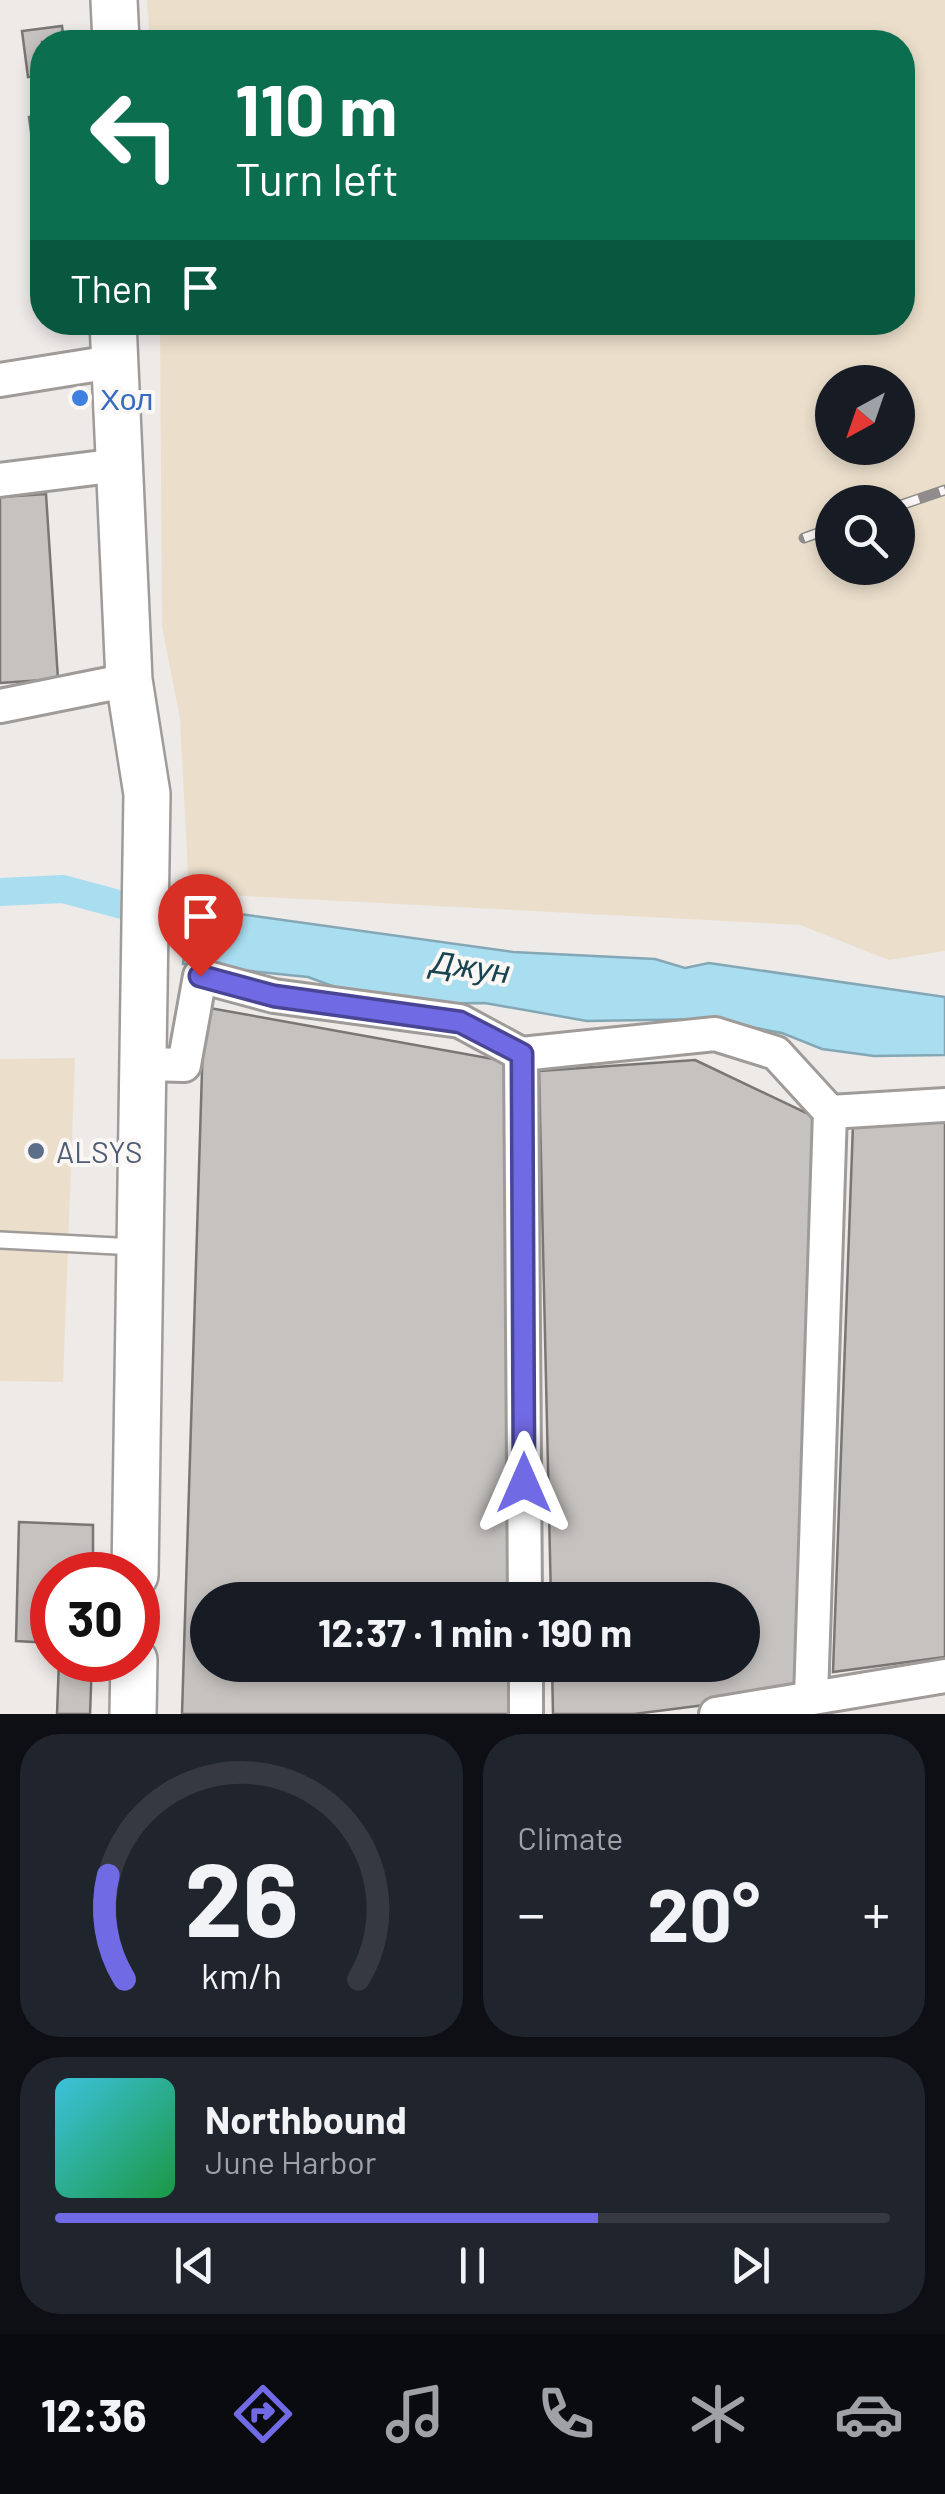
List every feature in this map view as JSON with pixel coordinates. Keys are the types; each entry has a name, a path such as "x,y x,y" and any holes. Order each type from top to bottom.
{"main road":[{"path":"114,0 115,30"},
{"path":"113,342 128,680 147,794 146,1064 135,1552"},
{"path":"133,1714 134,1682"}],"street":[{"path":"0,380 113,342"},
{"path":"0,480 119,465"},
{"path":"0,706 128,680"},
{"path":"146,1064 184,1065 200,976 274,996 460,1022 522,1054 715,1034 776,1053 830,1112 811,1698"},
{"path":"522,1054 525,1582"},
{"path":"830,1112 945,1104"},
{"path":"716,1714 945,1676"},
{"path":"526,1682 526,1714"}],"lane":[{"path":"0,1240 140,1247"}],"shaded area":[{"path":"147,0 945,0 945,951 889,960 800,925 189,893 180,719 162,626 160,335 915,335 915,30 149,30"},
{"name":"ALSYS","path":"75,1058 63,1382 0,1381 0,1059"}],"water":[{"path":"190,907 513,952 655,959 685,968 709,963 945,997 945,1055 874,1056 822,1049 782,1033 709,1019 587,1021 485,1003 381,1004 308,977 183,964"}],"building":[{"path":"62,26 62,30 30,30"},
{"path":"30,30 30,77 28,77 22,31"},
{"path":"46,494 58,679 0,683 0,497"},
{"path":"204,1007 510,1062 512,1582 190,1582 190,1682 512,1682 513,1714 182,1714"},
{"path":"695,1060 815,1117 800,1693 634,1714 553,1714 552,1682 760,1682 760,1582 551,1582 539,1071"},
{"path":"945,1116 945,1657 833,1672 853,1125"},
{"path":"19,1522 93,1525 93,1552 30,1552 30,1642 16,1641"},
{"path":"58,1682 91,1682 90,1714 57,1714"}],"waterway":[{"name":"Джун","path":"0,892 63,889 222,932"}],"railway":[{"path":"915,500 945,490"},
{"path":"804,538 815,534"}],"place":[{"name":"Хол","path":"80,398"},
{"name":"ALSYS","path":"36,1151"}],"route":[{"path":"200,976 274,996 460,1022 522,1054 524,1483"}]}
